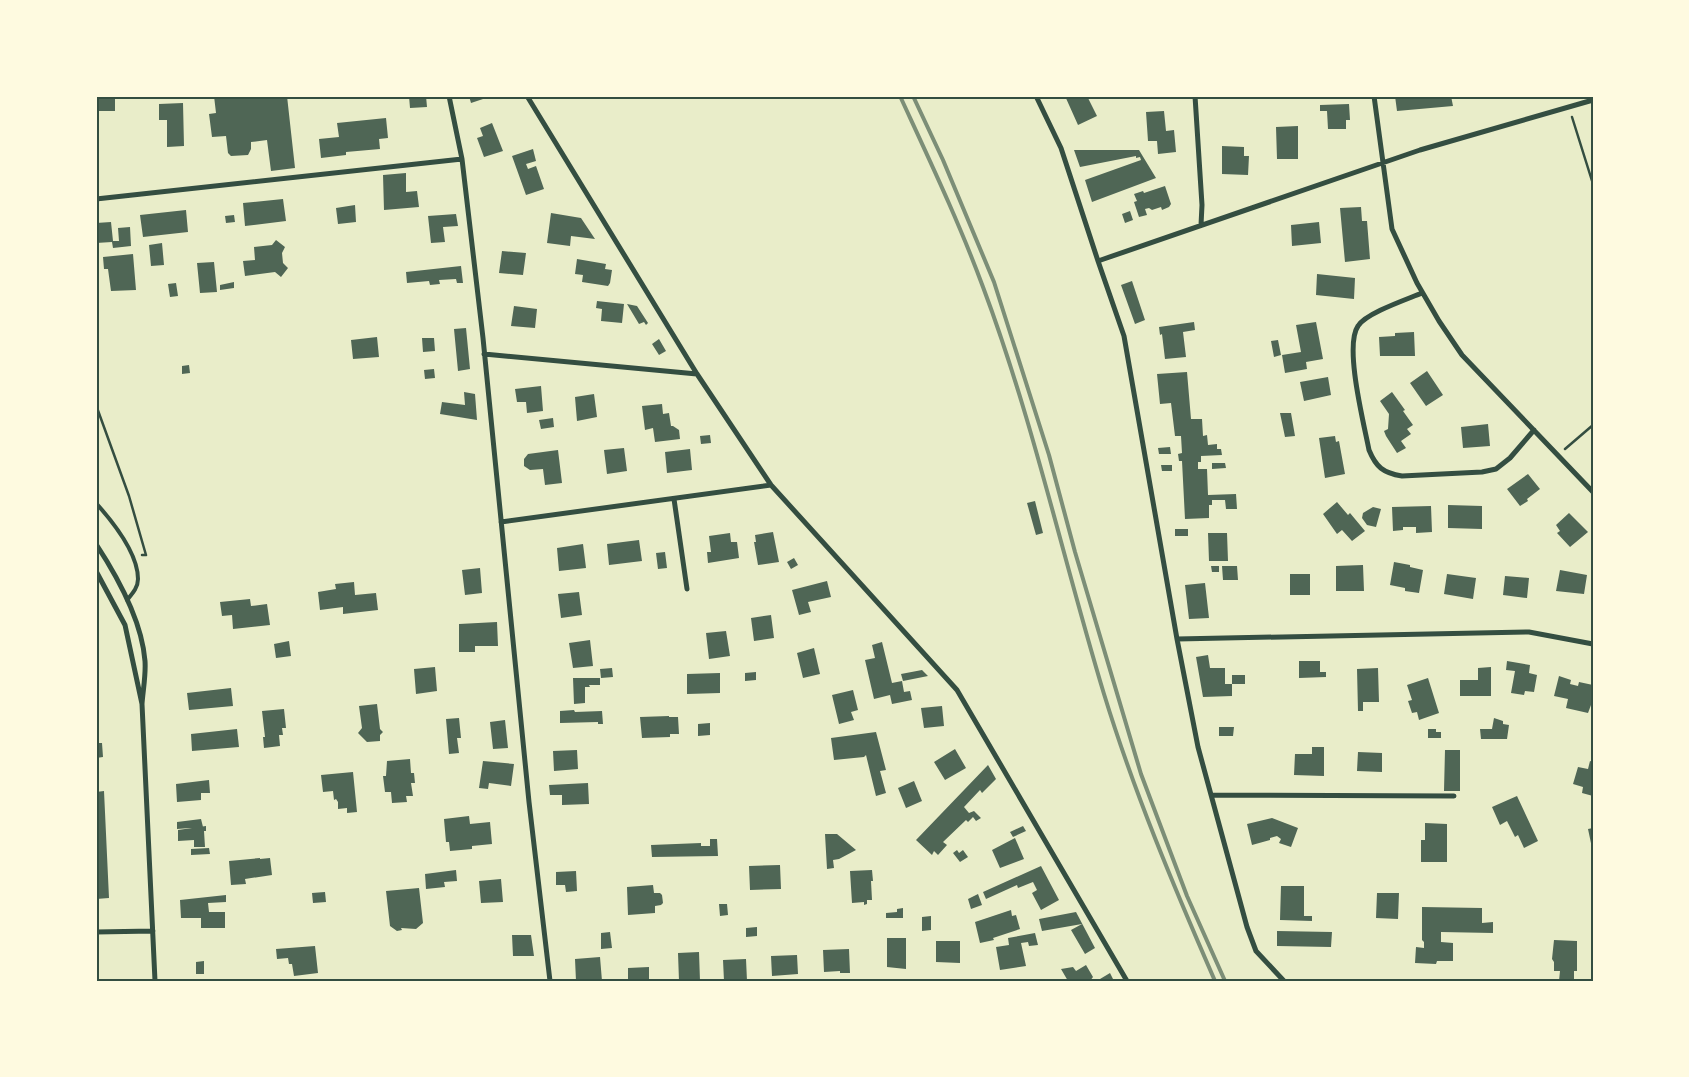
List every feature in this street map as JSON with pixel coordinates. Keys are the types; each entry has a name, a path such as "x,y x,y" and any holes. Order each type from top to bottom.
{"street":[{"path":"450,96 462,159 484,354 529,802 550,981"},
{"path":"527,96 697,374 771,485 957,690 1127,981"},
{"path":"1036,96 1061,148 1124,336 1177,639 1198,747 1247,927 1256,951 1284,981"},
{"path":"1195,96 1202,205 1201,226"},
{"path":"1374,96 1392,229 1422,293 1438,321 1462,354 1593,492"},
{"path":"1098,261 1429,147 1593,100"},
{"path":"96,199 462,159"},
{"path":"1422,293 1372,315 1358,324 1354,333 1352,357 1369,450 1373,461 1380,468 1391,474 1402,476 1482,472 1496,468 1510,458 1534,430"},
{"path":"484,354 697,374"},
{"path":"501,522 771,485"},
{"path":"674,499 687,589"},
{"path":"96,544 116,577 127,600 137,625 145,661 142,704 155,981"},
{"path":"96,571 124,625 142,704"},
{"path":"1177,639 1528,632 1593,644"},
{"path":"1212,795 1454,796"},
{"path":"96,932 153,931"}],"lane":[{"path":"96,504 105,513 132,555 138,580 136,590 127,600"}],"path":[{"path":"1569,108 1593,184"},
{"path":"96,404 146,555 132,555"},
{"path":"1558,454 1593,425"}],"building":[{"path":"96,96 115,96 115,111 96,111"},
{"path":"214,96 287,96 295,168 271,171 267,140 251,142 251,149 248,155 231,156 228,153 226,136 212,137 209,114 216,113"},
{"path":"409,96 426,96 427,107 410,108"},
{"path":"469,96 486,96 486,98 471,103"},
{"path":"1065,96 1087,96 1097,116 1078,125"},
{"path":"1395,96 1451,96 1453,106 1397,111"},
{"path":"183,103 184,146 167,147 167,120 159,120 159,104"},
{"path":"1349,104 1350,120 1346,120 1346,129 1328,129 1327,111 1320,111 1320,105"},
{"path":"1164,111 1166,131 1174,130 1176,152 1158,154 1157,141 1148,141 1146,112"},
{"path":"386,118 388,138 379,139 380,149 346,152 346,155 321,158 319,139 339,137 337,123"},
{"path":"492,123 503,151 484,157 477,138 483,136 480,128"},
{"path":"1298,126 1298,159 1277,159 1276,127"},
{"path":"1222,146 1244,147 1244,156 1249,156 1248,175 1222,174"},
{"path":"533,149 536,161 526,164 528,169 536,166 544,189 526,195 512,156"},
{"path":"1074,150 1139,150 1156,178 1092,202 1085,180 1141,160 1140,157 1136,158 1136,156 1080,167"},
{"path":"406,173 406,192 417,191 419,207 384,210 383,175"},
{"path":"1165,186 1171,204 1169,207 1162,210 1161,207 1152,210 1149,208 1145,209 1147,215 1139,217 1134,202 1137,201 1134,194 1143,191 1144,193"},
{"path":"283,199 286,221 245,226 243,203"},
{"path":"355,205 356,222 338,224 336,208"},
{"path":"1361,207 1362,221 1367,221 1370,259 1345,262 1340,208"},
{"path":"186,210 188,232 143,237 140,215"},
{"path":"1130,211 1133,220 1125,223 1122,214"},
{"path":"551,213 581,218 595,239 571,236 570,246 547,243"},
{"path":"456,214 458,226 443,227 445,242 431,243 428,216"},
{"path":"234,215 235,222 226,223 225,216"},
{"path":"111,222 113,241 119,241 118,228 130,227 131,246 113,248 112,242 96,243 96,223"},
{"path":"1319,222 1321,243 1292,246 1291,225"},
{"path":"276,240 285,247 282,253 283,263 288,268 281,277 275,272 245,276 243,261 255,260 254,247 272,245"},
{"path":"162,243 164,265 151,266 149,245"},
{"path":"502,251 526,253 523,275 499,273"},
{"path":"133,254 136,290 111,291 108,269 104,269 103,257"},
{"path":"577,259 606,264 605,269 612,270 608,286 582,282 583,275 575,274"},
{"path":"214,262 217,292 200,293 197,263"},
{"path":"461,266 463,283 457,283 456,279 439,280 440,284 430,285 429,281 407,283 406,272"},
{"path":"1317,274 1355,278 1354,299 1316,295"},
{"path":"1132,281 1145,320 1135,324 1121,285"},
{"path":"234,282 234,288 220,290 220,285"},
{"path":"176,283 178,296 170,297 168,284"},
{"path":"597,301 624,304 622,323 601,321 602,309 596,308"},
{"path":"627,304 637,306 648,323 646,325 644,322 639,324"},
{"path":"514,306 537,309 535,328 511,326"},
{"path":"1194,322 1195,330 1183,332 1186,357 1165,359 1162,334 1160,335 1159,327"},
{"path":"1316,322 1323,359 1306,362 1307,369 1285,373 1282,355 1301,352 1296,325"},
{"path":"466,328 470,369 458,371 454,329"},
{"path":"1414,332 1415,356 1380,356 1379,337 1395,336 1395,333"},
{"path":"377,337 379,357 353,359 351,340"},
{"path":"422,338 434,338 435,351 423,352"},
{"path":"659,339 666,351 659,355 652,344"},
{"path":"1278,340 1281,355 1274,357 1271,341"},
{"path":"189,365 190,373 182,374 182,366"},
{"path":"434,369 435,378 425,379 424,370"},
{"path":"1427,371 1443,395 1426,406 1410,383"},
{"path":"1187,372 1191,419 1202,419 1203,436 1207,435 1208,445 1217,444 1217,449 1221,449 1222,455 1201,456 1201,462 1198,462 1198,469 1207,469 1208,495 1236,494 1237,509 1226,509 1225,500 1212,500 1212,505 1209,505 1209,518 1185,519 1182,461 1179,461 1178,454 1182,453 1181,436 1175,436 1171,403 1160,404 1157,374"},
{"path":"1328,377 1331,395 1304,401 1300,382"},
{"path":"541,386 543,411 527,413 526,402 517,402 515,389"},
{"path":"464,392 475,394 477,420 440,414 442,402 465,405"},
{"path":"1392,392 1413,425 1407,429 1411,434 1401,441 1406,448 1397,453 1384,431 1388,429 1389,414 1380,401"},
{"path":"594,394 597,417 577,421 575,397"},
{"path":"662,404 663,414 669,413 671,426 679,430 680,439 655,442 653,428 645,430 642,406"},
{"path":"1280,413 1291,413 1295,436 1285,437"},
{"path":"553,418 554,427 541,429 539,420"},
{"path":"1488,424 1490,446 1463,448 1461,427"},
{"path":"710,435 711,443 701,444 700,436"},
{"path":"1335,436 1336,442 1339,441 1345,474 1325,478 1319,438"},
{"path":"1170,447 1171,454 1159,454 1158,448"},
{"path":"624,448 627,471 607,474 604,450"},
{"path":"690,449 692,470 667,473 665,452"},
{"path":"558,450 562,483 545,485 543,469 530,470 524,466 524,459 528,454"},
{"path":"1212,463 1225,463 1226,468 1212,469"},
{"path":"1161,465 1172,465 1172,471 1162,471"},
{"path":"1528,474 1540,489 1520,506 1507,489"},
{"path":"1035,501 1043,533 1036,535 1027,503"},
{"path":"1337,502 1348,515 1350,513 1365,531 1352,541 1342,530 1337,534 1323,514"},
{"path":"1448,505 1482,506 1482,529 1448,528"},
{"path":"1431,506 1432,532 1416,533 1416,527 1403,527 1403,530 1393,531 1392,507"},
{"path":"1373,507 1381,509 1376,527 1367,525 1362,518 1363,513"},
{"path":"1569,513 1588,532 1570,547 1557,533 1560,531 1556,525"},
{"path":"1175,529 1188,529 1188,536 1175,536"},
{"path":"773,532 779,562 758,565 754,542 756,542 755,535"},
{"path":"730,533 731,542 737,542 739,558 708,563 707,552 711,552 709,536"},
{"path":"1208,533 1227,533 1228,561 1209,561"},
{"path":"639,540 642,561 609,565 607,544"},
{"path":"583,544 586,568 559,571 557,548"},
{"path":"665,552 667,568 658,569 656,553"},
{"path":"794,558 798,565 791,569 787,562"},
{"path":"1394,562 1423,570 1419,593 1405,591 1405,588 1390,585"},
{"path":"1363,565 1364,591 1336,591 1336,566"},
{"path":"1211,566 1219,566 1219,572 1212,572"},
{"path":"1222,566 1237,566 1238,580 1223,580"},
{"path":"480,568 482,593 465,595 462,570"},
{"path":"1560,570 1587,575 1584,594 1556,591"},
{"path":"1290,574 1310,574 1310,595 1290,595"},
{"path":"1447,574 1476,578 1473,599 1444,594"},
{"path":"1505,576 1529,578 1527,598 1503,595"},
{"path":"827,581 831,597 808,602 811,612 799,615 792,590"},
{"path":"354,582 355,595 376,593 378,610 343,614 343,607 320,610 318,592 336,589 335,584"},
{"path":"1205,583 1209,618 1189,619 1185,585"},
{"path":"579,592 582,615 561,618 558,594"},
{"path":"250,599 251,606 267,604 270,625 233,629 232,615 222,616 220,602"},
{"path":"771,615 774,638 754,641 751,618"},
{"path":"497,622 498,646 475,646 475,652 459,652 459,624"},
{"path":"726,631 730,656 709,659 706,633"},
{"path":"590,640 593,666 573,668 569,643"},
{"path":"289,641 291,656 276,658 274,644"},
{"path":"882,642 892,683 902,681 904,692 910,691 912,700 892,704 890,695 874,699 865,660 875,658 872,645"},
{"path":"814,648 820,674 803,678 797,653"},
{"path":"1208,655 1210,668 1225,668 1225,684 1232,684 1232,696 1203,697 1196,657"},
{"path":"1299,661 1320,661 1320,672 1326,672 1326,677 1299,678"},
{"path":"1507,661 1530,665 1529,673 1537,675 1534,692 1525,691 1524,695 1511,693 1515,671 1506,670"},
{"path":"435,667 437,691 416,694 414,669"},
{"path":"1491,667 1491,696 1460,696 1460,680 1478,680 1478,668"},
{"path":"612,668 613,677 601,678 600,669"},
{"path":"1378,668 1379,702 1363,702 1363,711 1358,711 1357,669"},
{"path":"922,670 928,676 903,681 901,674"},
{"path":"756,672 756,680 745,681 745,673"},
{"path":"720,673 720,693 687,694 687,674"},
{"path":"1232,675 1245,675 1245,684 1232,684"},
{"path":"1559,676 1571,680 1570,684 1578,686 1579,682 1593,685 1593,706 1591,705 1588,713 1566,708 1568,699 1554,696"},
{"path":"573,678 600,678 600,685 585,687 585,703 574,704"},
{"path":"1428,678 1439,713 1419,720 1417,712 1412,713 1408,701 1412,700 1407,685"},
{"path":"231,688 233,706 189,710 187,693"},
{"path":"853,690 858,710 851,712 854,720 839,724 832,695"},
{"path":"377,704 380,729 383,732 380,735 380,741 367,742 358,733 362,728 359,706"},
{"path":"942,706 944,726 924,728 921,708"},
{"path":"284,709 286,728 282,728 283,735 279,735 280,746 264,748 263,737 265,737 262,711"},
{"path":"574,710 575,712 602,711 603,724 598,724 598,722 560,723 560,711"},
{"path":"640,717 678,717 679,734 670,734 670,737 642,738"},
{"path":"459,718 461,738 457,738 459,753 449,754 446,719"},
{"path":"1494,718 1503,721 1503,724 1509,725 1507,739 1481,739 1480,729 1492,729"},
{"path":"505,720 508,748 493,749 490,722"},
{"path":"710,723 710,735 698,736 698,724"},
{"path":"1219,727 1234,727 1233,736 1219,736"},
{"path":"237,729 239,747 192,751 191,734"},
{"path":"1428,729 1436,729 1436,732 1441,732 1441,738 1428,738"},
{"path":"876,732 886,770 880,771 886,793 876,796 866,755 864,757 834,760 831,738"},
{"path":"96,743 102,743 103,757 96,758"},
{"path":"1312,747 1324,747 1324,776 1294,775 1295,754 1312,754"},
{"path":"955,749 966,768 945,780 934,762"},
{"path":"577,750 578,769 554,771 553,751"},
{"path":"1445,750 1460,750 1460,791 1444,791"},
{"path":"1358,752 1382,753 1382,772 1357,771"},
{"path":"410,759 411,773 414,773 415,783 411,783 413,796 406,796 407,802 392,803 391,792 385,792 383,776 386,776 387,761"},
{"path":"483,761 514,764 511,786 489,783 488,789 479,788"},
{"path":"1590,761 1593,762 1593,796 1582,793 1583,787 1573,784 1578,767 1588,769"},
{"path":"988,765 996,779 982,793 980,790 964,807 969,813 974,811 981,818 976,821 973,817 968,822 966,820 943,842 947,845 938,855 934,851 932,855 916,840"},
{"path":"353,772 357,812 347,813 347,808 338,809 338,802 336,799 334,800 333,791 323,792 321,775"},
{"path":"209,780 210,793 201,793 201,800 177,802 176,784"},
{"path":"914,781 922,801 906,808 898,788"},
{"path":"588,783 589,804 562,805 562,795 550,795 549,785"},
{"path":"104,791 109,898 96,899 96,792"},
{"path":"1517,796 1538,841 1524,848 1518,835 1515,837 1507,821 1500,825 1492,807"},
{"path":"469,816 470,824 490,822 492,844 472,846 472,849 450,851 449,842 446,842 444,819"},
{"path":"1272,818 1298,828 1291,847 1279,843 1281,839 1277,836 1252,845 1247,824"},
{"path":"201,819 203,827 177,829 177,822"},
{"path":"1425,823 1447,824 1447,862 1421,862 1421,840 1425,840"},
{"path":"206,826 206,831 204,831 205,847 194,847 194,840 178,841 178,830"},
{"path":"1023,826 1026,831 1013,837 1010,832"},
{"path":"1593,828 1593,848 1592,848 1588,829"},
{"path":"825,834 837,834 856,850 833,860 834,868 827,869"},
{"path":"1015,838 1024,859 1000,868 992,850"},
{"path":"710,839 717,839 718,856 652,857 651,845 701,843 701,846 710,846"},
{"path":"209,848 210,854 191,855 191,849"},
{"path":"957,850 959,853 963,850 968,857 960,862 953,853"},
{"path":"270,858 272,875 245,879 246,884 231,885 229,861"},
{"path":"780,865 781,889 750,890 749,866"},
{"path":"1041,866 1059,900 1041,910 1032,893 1037,890 1033,882 1018,888 1017,885 986,899 983,892"},
{"path":"456,870 457,881 444,882 445,887 426,889 425,874"},
{"path":"872,870 872,900 867,900 867,904 864,905 864,902 852,903 850,871"},
{"path":"576,871 577,891 566,892 565,885 556,885 556,872"},
{"path":"501,879 503,902 481,903 479,881"},
{"path":"653,885 654,893 662,895 663,903 655,906 655,913 628,915 627,887"},
{"path":"1281,886 1304,886 1304,916 1312,916 1312,921 1280,920"},
{"path":"419,888 423,923 416,929 401,928 402,930 397,931 390,926 386,891"},
{"path":"325,892 326,902 313,903 312,893"},
{"path":"1377,893 1399,893 1398,919 1376,918"},
{"path":"978,894 982,905 971,909 968,899"},
{"path":"226,895 226,902 208,903 209,912 225,912 225,928 201,928 201,918 181,918 180,900"},
{"path":"719,904 727,904 728,915 720,916"},
{"path":"1422,907 1482,908 1482,923 1493,922 1493,933 1441,932 1441,942 1453,943 1453,961 1437,961 1436,964 1415,963 1416,947 1424,948 1422,940"},
{"path":"903,908 903,918 886,918 886,913 897,912 897,909"},
{"path":"1011,910 1012,916 1016,915 1020,929 993,938 994,940 980,943 975,922"},
{"path":"1076,912 1095,948 1085,954 1071,930 1082,924 1042,931 1039,919"},
{"path":"931,916 931,930 922,931 922,917"},
{"path":"757,927 757,936 746,937 746,928"},
{"path":"1277,931 1332,932 1331,947 1277,946"},
{"path":"610,932 612,948 601,949 601,933"},
{"path":"1035,933 1038,945 1029,946 1028,942 1021,943 1026,966 1000,970 996,947 1009,945 1008,938"},
{"path":"512,935 531,935 534,956 513,956"},
{"path":"887,938 906,938 906,969 887,967"},
{"path":"1554,940 1577,941 1577,971 1574,971 1574,981 1559,981 1560,971 1554,971 1552,959"},
{"path":"936,941 960,941 960,963 936,962"},
{"path":"315,946 318,973 294,976 292,964 289,964 288,958 277,959 276,949"},
{"path":"849,949 850,973 840,973 840,971 824,972 823,950"},
{"path":"699,952 700,981 679,981 678,953"},
{"path":"797,955 798,974 772,976 771,956"},
{"path":"600,957 602,981 576,981 575,959"},
{"path":"746,959 747,981 724,981 723,960"},
{"path":"204,961 204,974 196,974 196,962"},
{"path":"1086,965 1093,977 1090,981 1068,981 1061,969 1073,967 1076,971"},
{"path":"649,967 649,981 628,981 628,968"},
{"path":"1110,973 1114,981 1101,981 1100,979"}],"railway":[{"path":"900,96 964,239 1001,337 1116,731 1155,839 1215,981"},
{"path":"913,96 943,160 994,282 1049,455 1075,552 1141,774 1187,896 1225,981"}]}
